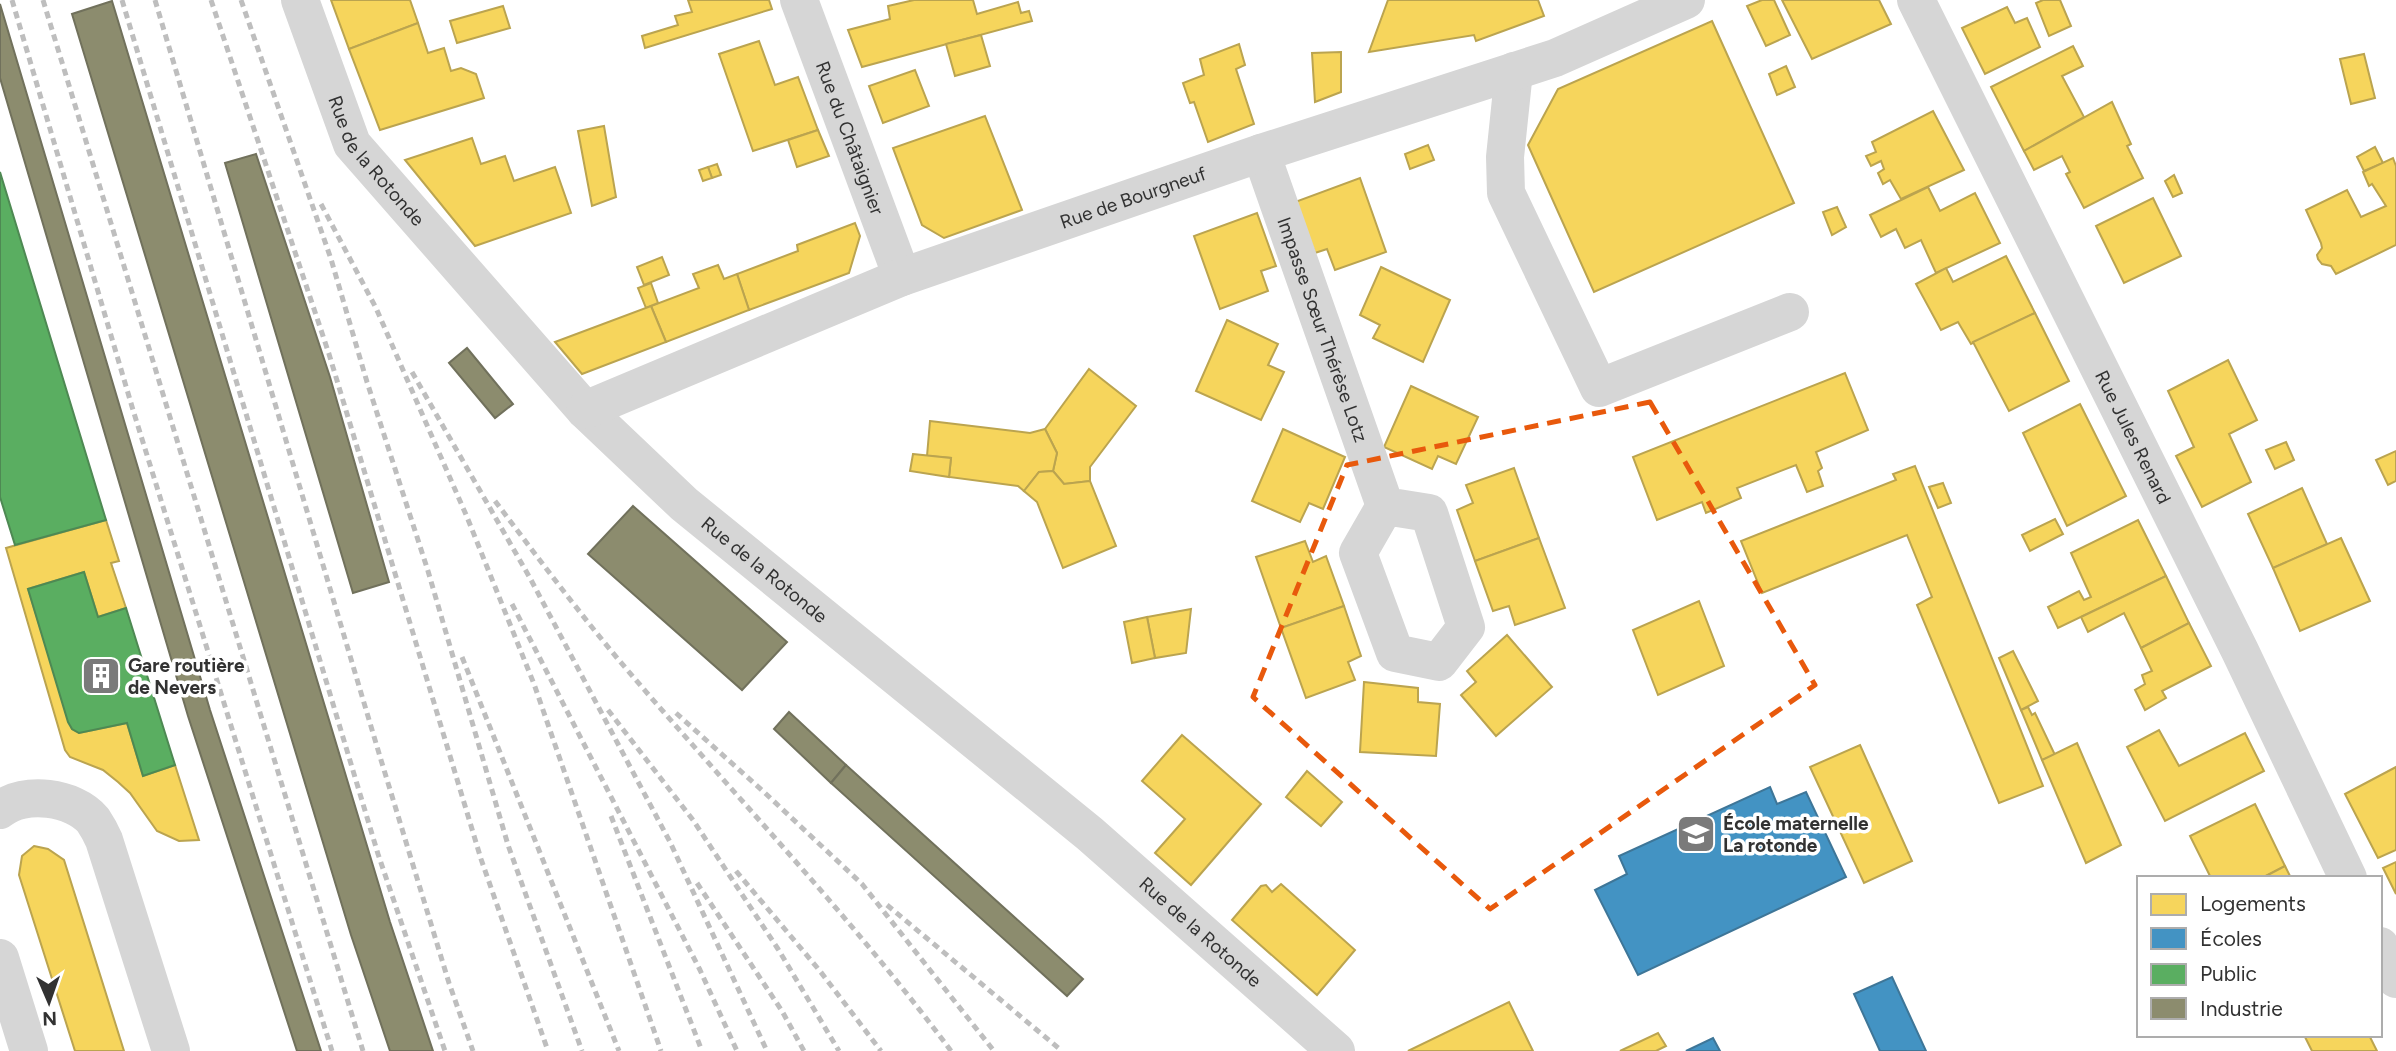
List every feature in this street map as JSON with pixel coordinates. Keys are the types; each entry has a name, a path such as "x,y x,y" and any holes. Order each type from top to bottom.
{"street":[{"name":"Rue de la Rotonde","path":"300,0 352,144 585,410 694,512 1090,834 1336,1051"},
{"name":"Rue du Châtaignier","path":"799,0 902,277"},
{"name":"Rue de Bourgneuf","path":"585,410 902,277 1261,153 1555,58 1686,0"},
{"name":"Rue Jules Renard","path":"1916,0 2240,651 2347,876"},
{"path":"1514,71 1505,157 1506,193 1599,388 1790,312"},
{"name":"Impasse Sœur Thérèse Lotz","path":"1261,153 1385,506"},
{"path":"0,810 19,800 45,799 69,803 92,819 104,840 171,1051"},
{"path":"2382,950 2396,979"},
{"path":"0,958 29,1051"}],"highlighted area":[{"path":"1650,402 1815,685 1490,909 1253,697 1347,465"}],"building: Logements":[{"path":"331,0 410,0 418,23 349,49"},
{"path":"688,0 769,0 772,9 645,48 642,36 678,25 675,16 692,12"},
{"path":"914,0 973,0 977,14 1018,2 1021,13 1029,11 1032,21 862,67 848,30 890,19 888,6"},
{"path":"1388,0 1538,0 1544,16 1476,41 1474,35 1369,52"},
{"path":"1762,0 1774,0 1790,35 1766,46 1747,6"},
{"path":"1782,0 1879,0 1891,24 1812,59"},
{"path":"2043,0 2060,0 2071,26 2049,36 2036,3"},
{"path":"503,6 510,28 457,43 450,21"},
{"path":"2007,7 2015,23 2027,18 2040,47 1985,74 1962,28"},
{"path":"1712,21 1794,203 1594,292 1528,145 1558,89"},
{"path":"418,23 428,53 444,48 451,71 461,68 476,74 484,98 380,130 349,49"},
{"path":"981,35 990,66 955,76 946,44"},
{"path":"759,41 775,85 798,77 818,130 753,151 719,54"},
{"path":"1239,44 1245,65 1236,69 1254,124 1208,142 1194,102 1190,103 1183,83 1204,75 1200,59"},
{"path":"2073,46 2083,66 2062,76 2084,117 2024,151 1991,87"},
{"path":"1341,52 1341,92 1315,102 1312,53"},
{"path":"2364,54 2375,98 2351,104 2340,59"},
{"path":"1786,66 1795,87 1777,95 1769,74"},
{"path":"915,70 929,106 883,123 869,86"},
{"path":"2112,102 2131,144 2127,146 2143,178 2084,208 2066,174 2070,172 2062,156 2034,170 2024,151"},
{"path":"1933,111 1964,170 1901,199 1890,180 1883,184 1878,173 1884,169 1881,161 1871,166 1866,156 1876,152 1872,142"},
{"path":"985,116 1022,210 944,238 922,225 893,148"},
{"path":"604,126 616,197 592,206 578,131"},
{"path":"818,130 829,156 797,167 788,140"},
{"path":"472,138 481,164 505,156 514,181 555,167 571,213 475,246 405,160"},
{"path":"1428,145 1434,160 1410,169 1405,154"},
{"path":"2375,147 2383,163 2364,171 2357,157"},
{"path":"2393,158 2396,166 2396,245 2336,274 2331,266 2322,264 2318,259 2321,243 2306,210 2347,190 2361,217 2386,206 2372,184 2369,186 2363,172"},
{"path":"717,164 721,175 712,178 708,167"},
{"path":"708,167 712,178 703,181 699,170"},
{"path":"2174,175 2182,193 2173,197 2165,181"},
{"path":"1360,178 1386,252 1335,270 1327,249 1315,253 1295,202"},
{"path":"1928,187 1940,211 1975,193 2000,243 1936,273 1921,240 1905,248 1896,229 1881,237 1870,215"},
{"path":"2153,198 2181,256 2124,283 2096,226"},
{"path":"1837,207 1846,227 1832,235 1823,212"},
{"path":"1257,213 1276,266 1261,271 1268,291 1220,309 1194,236"},
{"path":"855,223 860,236 849,273 749,310 737,274 798,251 797,245"},
{"path":"2006,256 2035,313 1971,344 1958,322 1941,330 1916,284 1946,268 1953,282"},
{"path":"662,257 669,275 644,285 637,267"},
{"path":"718,265 724,279 737,274 749,310 666,342 651,306 699,288 693,274"},
{"path":"1381,267 1450,300 1423,362 1373,338 1380,325 1360,315"},
{"path":"651,283 658,303 646,308 638,288"},
{"path":"651,306 666,342 582,374 555,342"},
{"path":"2035,313 2069,381 2009,411 1973,342"},
{"path":"1227,320 1278,344 1268,365 1284,372 1261,420 1196,391"},
{"path":"2228,360 2257,420 2229,434 2251,482 2202,507 2176,456 2194,447 2168,391"},
{"path":"1089,369 1136,406 1090,467 1090,481 1064,484 1053,471 1057,453 1045,429"},
{"path":"1845,373 1868,430 1816,452 1822,468 1818,471 1823,486 1807,492 1796,465 1737,488 1741,498 1706,513 1702,502 1657,520 1633,457"},
{"path":"1411,386 1478,417 1456,464 1438,456 1432,469 1384,447"},
{"path":"2080,404 2126,496 2067,526 2023,433"},
{"path":"930,421 1030,433 1045,429 1057,453 1053,471 1039,472 1024,491 1018,486 949,477 951,458 927,456"},
{"path":"1283,429 1345,457 1323,509 1309,503 1300,522 1252,501"},
{"path":"2286,442 2294,460 2275,469 2266,450"},
{"path":"2396,451 2396,481 2388,485 2376,460"},
{"path":"913,454 951,458 949,477 910,471"},
{"path":"1915,466 2043,786 1999,803 1917,605 1932,597 1907,535 1762,593 1741,541 1896,480 1893,474"},
{"path":"1514,468 1539,538 1475,561 1457,510 1473,503 1466,485"},
{"path":"1053,471 1064,484 1090,481 1116,546 1063,568 1037,502 1024,491 1039,472"},
{"path":"1943,483 1951,503 1938,508 1929,487"},
{"path":"2302,488 2327,544 2273,568 2248,514"},
{"path":"2055,519 2063,534 2030,551 2022,535"},
{"path":"106,520 119,561 111,563 126,608 98,617 84,572 28,589 72,729 79,733 127,723 143,776 175,765 199,840 179,841 157,831 130,793 118,782 103,770 70,757 65,750 6,548"},
{"path":"2138,520 2166,576 2058,628 2048,607 2079,591 2084,600 2091,597 2071,553"},
{"path":"1539,538 1565,608 1515,625 1509,606 1493,611 1475,561"},
{"path":"2341,538 2370,601 2300,631 2273,568"},
{"path":"1305,541 1313,562 1326,556 1344,606 1281,628 1256,557"},
{"path":"2166,576 2189,623 2141,648 2124,613 2088,632 2081,617"},
{"path":"1699,601 1724,666 1658,695 1633,630"},
{"path":"1344,606 1361,656 1348,662 1355,680 1306,698 1281,628"},
{"path":"1191,609 1186,653 1155,658 1147,617"},
{"path":"1147,617 1155,658 1132,663 1124,622"},
{"path":"2189,623 2211,666 2162,691 2166,698 2145,710 2135,690 2145,684 2142,675 2152,671 2141,648"},
{"path":"1507,635 1552,687 1496,736 1461,695 1476,682 1467,671"},
{"path":"2013,651 2038,701 2021,710 1999,658"},
{"path":"1364,682 1418,688 1418,702 1440,704 1436,756 1360,752"},
{"path":"2028,707 2032,715 2035,713 2055,755 2042,760 2021,710"},
{"path":"2159,730 2179,766 2245,733 2264,771 2165,821 2127,747"},
{"path":"1182,735 1261,804 1191,885 1155,853 1185,819 1142,781"},
{"path":"2077,743 2121,845 2086,863 2042,760"},
{"path":"1860,745 1912,861 1864,883 1810,767"},
{"path":"2396,767 2396,850 2378,858 2345,794"},
{"path":"1307,771 1342,802 1321,826 1286,797"},
{"path":"2255,804 2285,866 2266,876 2210,876 2190,836"},
{"path":"34,846 48,849 64,860 124,1051 75,1051 19,875 22,856"},
{"path":"2396,862 2396,894 2383,868"},
{"path":"2285,866 2290,876 2266,876"},
{"path":"1281,884 1355,950 1317,995 1232,920 1261,886 1266,885 1272,892"},
{"path":"1509,1002 1533,1051 1408,1051"},
{"path":"1658,1033 1666,1046 1656,1051 1620,1051"},
{"path":"2305,1037 2370,1037 2377,1051 2312,1051"}],"building: Écoles":[{"path":"1770,787 1777,804 1806,792 1846,877 1638,975 1595,890 1627,874 1619,856"},
{"path":"1892,977 1926,1051 1880,1051 1854,994"},
{"path":"1713,1038 1720,1051 1686,1051"}],"building: Public":[{"path":"0,172 106,520 15,545 0,497"},
{"name":"Gare routière de Nevers","path":"84,572 98,617 126,608 175,765 143,776 127,723 79,733 72,729 68,722 28,589"}],"building: Industrie":[{"path":"112,1 390,922 433,1051 390,1051 351,935 72,14"},
{"path":"0,4 210,710 321,1051 297,1051 188,716 0,78"},
{"path":"256,154 330,377 389,582 353,593 225,163"},
{"path":"467,348 513,404 495,418 449,363"},
{"path":"633,506 787,642 742,690 588,554"},
{"path":"789,712 846,765 831,783 774,729"},
{"path":"846,765 1083,979 1067,996 831,783"}],"railway":[{"path":"12,0 133,410 332,1051"},
{"path":"43,0 363,1051"},
{"path":"122,0 378,854 445,1051"},
{"path":"155,0 381,760 449,983 473,1051"},
{"path":"211,0 329,354 481,859 548,1051"},
{"path":"241,0 331,259 367,382 428,571 508,845 582,1051"},
{"path":"321,204 376,308 467,517 534,684 661,1051"},
{"path":"412,372 530,578 670,842 767,1051"},
{"path":"495,501 612,651 874,953 951,1051"},
{"path":"512,604 700,970 737,1051"},
{"path":"462,657 619,1051"},
{"path":"608,710 693,820 778,949 839,1051"},
{"path":"676,713 862,884 994,1051"},
{"path":"611,816 702,1051"},
{"path":"736,871 820,971 881,1051"},
{"path":"697,883 782,1011 804,1051"},
{"path":"887,905 1062,1051"}],"place":[{"name":"Gare routière de Nevers","path":"101,676"},
{"name":"École maternelle La rotonde","path":"1696,834"}]}
